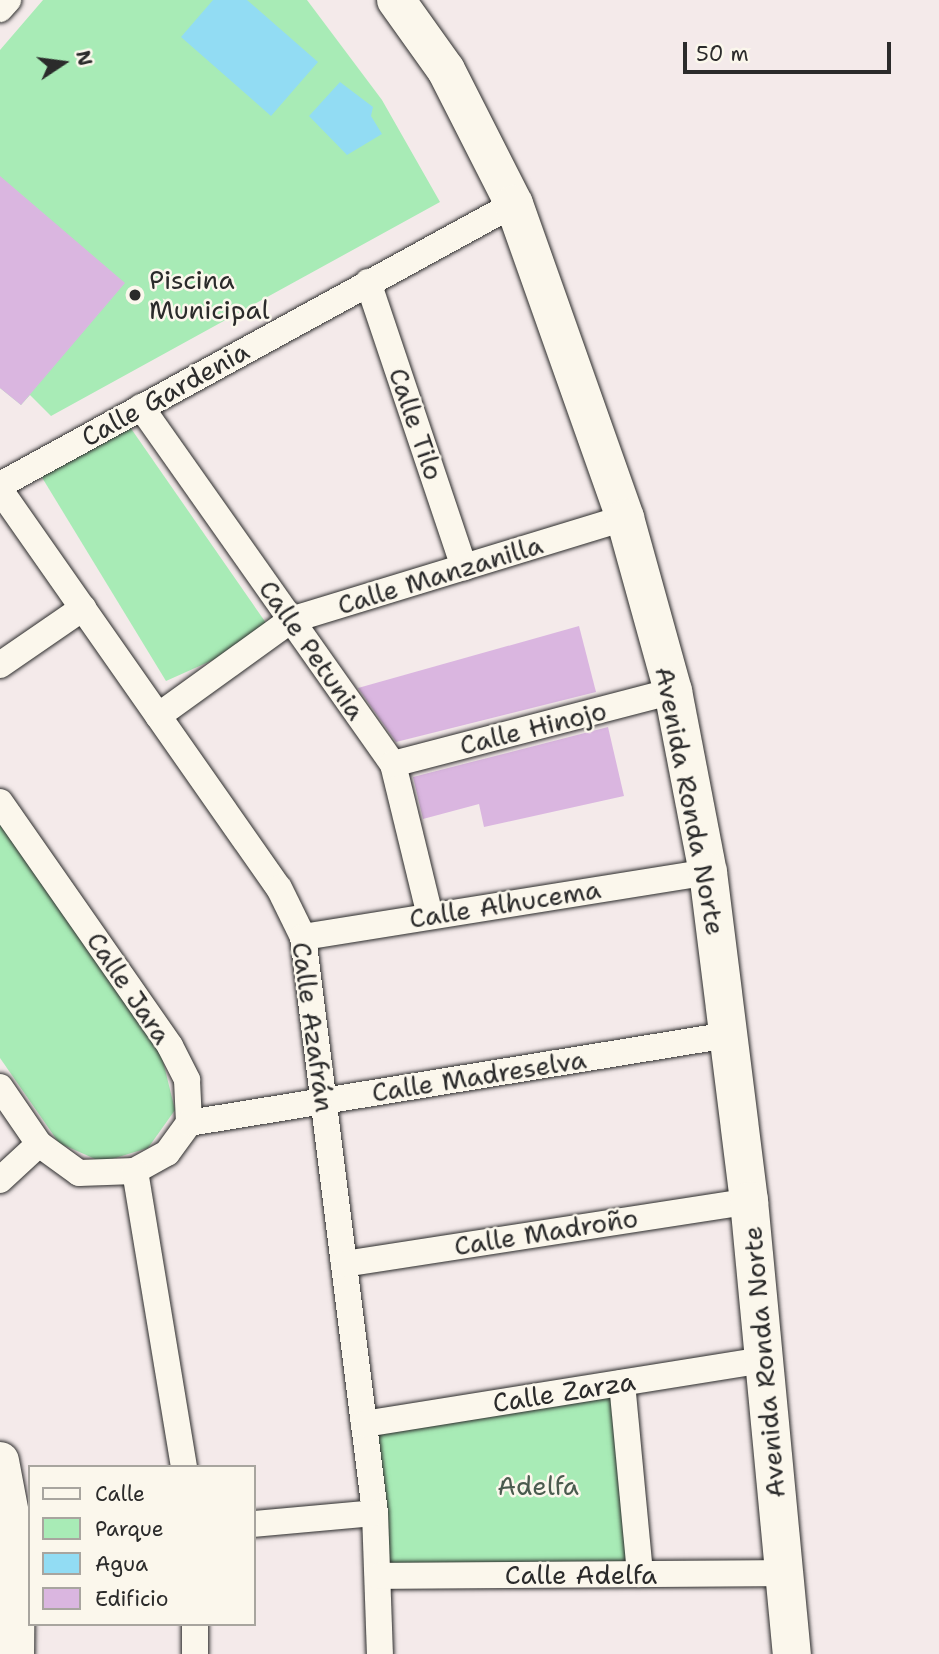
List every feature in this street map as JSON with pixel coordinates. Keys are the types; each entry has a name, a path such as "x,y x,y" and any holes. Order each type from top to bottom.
{"street":[{"path":"0,9 8,0"},
{"name":"Avenida Ronda Norte","path":"396,0 446,70 514,204 625,518 673,691 708,872 749,1201 792,1654"},
{"name":"Calle Gardenia","path":"0,488 141,407 514,204"},
{"name":"Calle Tilo","path":"368,282 464,567"},
{"name":"Calle Petunia","path":"141,407 393,764 430,916"},
{"name":"Calle Azafrán","path":"0,488 279,888 303,937 375,1513 380,1654"},
{"name":"Calle Manzanilla","path":"158,716 291,620 625,518"},
{"path":"0,665 83,608"},
{"name":"Calle Hinojo","path":"393,764 673,691"},
{"name":"Calle Jara","path":"0,802 170,1046 187,1080 189,1124"},
{"name":"Calle Alhucema","path":"303,937 708,872"},
{"name":"Calle Madreselva","path":"189,1124 728,1035"},
{"path":"0,1087 38,1144 79,1172 135,1171 167,1153 189,1124"},
{"path":"0,1180 38,1144"},
{"path":"135,1171 184,1465"},
{"name":"Calle Madroño","path":"344,1264 749,1201"},
{"name":"Calle Zarza","path":"364,1424 764,1360"},
{"path":"622,1383 640,1574"},
{"path":"0,1461 23,1546 15,1654"},
{"path":"256,1524 375,1513"},
{"name":"Calle Adelfa","path":"379,1576 784,1573"},
{"path":"195,1626 195,1654"}],"green space":[{"name":"Piscina Municipal","path":"43,0 307,0 382,100 440,202 51,416 30,395 21,405 0,388 0,50"},
{"path":"123,417 273,633 166,681 35,466"},
{"path":"0,822 161,1053 175,1110 148,1148 102,1162 59,1143 0,1058"},
{"name":"Adelfa","path":"622,1383 640,1574 379,1576 364,1424"}],"water":[{"path":"213,0 247,0 318,62 271,116 181,37"},
{"path":"340,82 373,107 371,116 382,134 347,155 309,116"}],"building":[{"path":"0,176 125,283 21,405 0,388"},
{"path":"579,626 596,692 396,742 358,688"},
{"path":"608,727 624,796 484,827 479,804 423,819 413,777"}],"place":[{"name":"Piscina Municipal","path":"135,295"}]}
